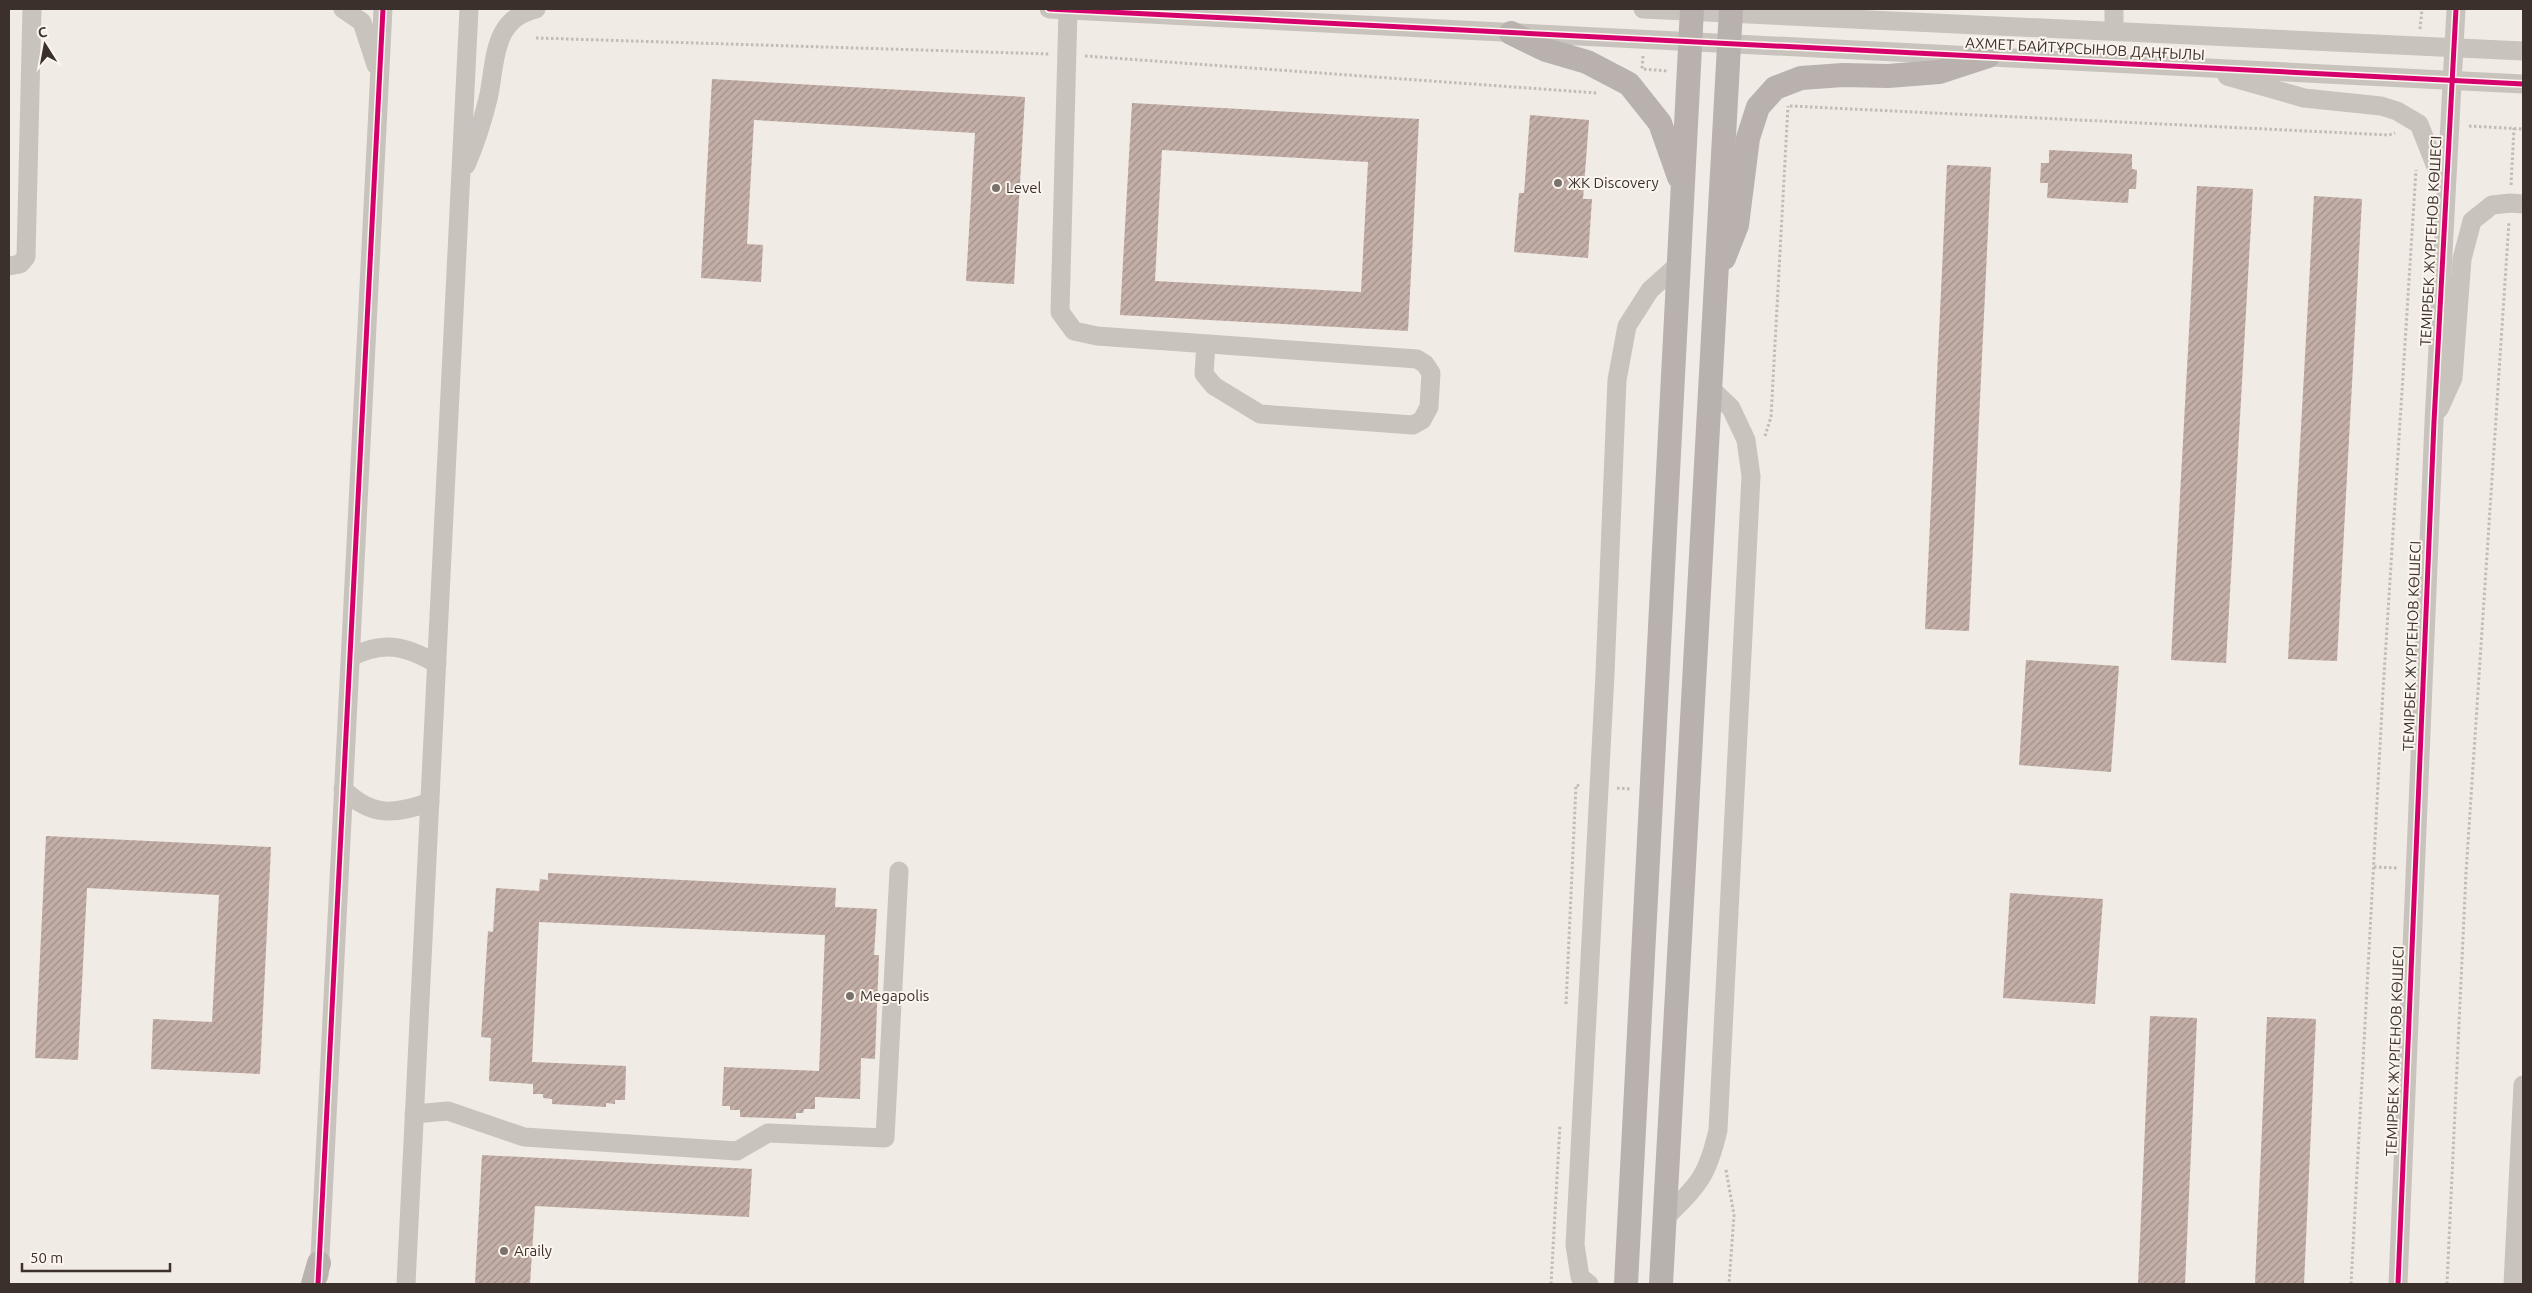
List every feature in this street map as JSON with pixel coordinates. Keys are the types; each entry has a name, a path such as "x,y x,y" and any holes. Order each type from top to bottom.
{"main road":[{"path":"1626,1284 1692,10"},
{"path":"1661,1284 1731,11"},
{"path":"1511,33 1546,50 1635,76 1660,123 1683,186"},
{"path":"1716,281 1737,225 1748,138 1758,107 1781,97 1802,78 1843,75 1888,76 1938,72 1988,56"}],"street":[{"path":"9,266 20,264 26,256 32,9"},
{"path":"343,9 362,22 380,77"},
{"path":"317,1277 384,9"},
{"path":"406,1284 469,9"},
{"path":"461,177 480,133 491,86 494,55 500,37 512,19 536,9"},
{"name":"АХМЕТ БАЙТҰРСЫНОВ ДАҢҒЫЛЫ","path":"1049,9 1645,41 1729,43 2523,84"},
{"name":"АХМЕТ БАЙТҰРСЫНОВ ДАҢҒЫЛЫ","path":"1643,9 1731,11 2523,51"},
{"path":"2114,9 2114,31"},
{"name":"ТЕМІРБЕК ЖҮРГЕНОВ КӨШЕСІ","path":"2398,1284 2434,422 2456,9"},
{"path":"1068,10 1060,312 1074,331 1097,336 1417,359 1425,364 1431,373 1429,408 1422,420 1413,425 1260,414 1214,386 1204,374 1206,344"},
{"path":"2192,66 2304,98 2381,106 2397,111 2419,124 2447,194"},
{"path":"2434,422 2453,378 2462,259 2472,221 2492,205 2517,203"},
{"path":"1589,1284 1580,1276 1576,1245 1605,674 1617,380 1627,326 1650,290 1679,264"},
{"path":"1665,1218 1699,1184 1711,1160 1718,1130 1750,476 1746,440 1731,408 1710,388"},
{"path":"351,657 365,650 381,646 397,647 415,651 437,664"},
{"path":"343,789 357,803 370,809 393,811 412,808 430,802"},
{"path":"414,1114 448,1111 524,1137 737,1151 768,1134 885,1138 899,871"},
{"path":"2512,1284 2523,1085"}],"path":[{"path":"536,38 1067,54 1605,93 1635,76 1689,73"},
{"path":"1635,76 1645,41"},
{"path":"1762,443 1772,418 1781,97 2389,135 2419,124"},
{"path":"2450,125 2523,129"},
{"path":"2447,1284 2466,873 2517,203 2514,128"},
{"path":"2351,1284 2384,671 2416,163"},
{"path":"1725,1168 1734,1216 1729,1284"}],"building":[{"name":"Level","path":"712,79 1025,97 1014,284 966,281 975,133 754,120 747,244 763,245 761,282 701,278"},
{"path":"1132,103 1419,119 1408,331 1120,315","holes":["1162,150 1368,162 1361,292 1155,281"]},
{"name":"ЖК Discovery","path":"1530,115 1589,120 1583,199 1592,199 1588,258 1514,252 1519,193 1524,193"},
{"path":"2049,150 2132,154 2132,169 2137,170 2136,189 2129,189 2128,203 2047,198 2048,183 2040,183 2041,163 2049,163"},
{"path":"1947,165 1991,167 1969,631 1925,629"},
{"path":"2197,186 2253,189 2226,663 2171,660"},
{"path":"2314,196 2362,199 2337,661 2288,659"},
{"path":"2026,660 2119,666 2111,772 2019,765"},
{"path":"46,836 271,847 260,1074 151,1069 153,1019 212,1022 219,895 87,888 78,1060 35,1058"},
{"name":"Megapolis","path":"548,873 836,888 835,907 877,909 874,955 879,955 875,1059 861,1058 860,1099 815,1097 815,1109 804,1109 803,1113 796,1113 796,1119 740,1117 740,1110 730,1110 730,1106 722,1106 724,1067 819,1071 825,935 539,922 532,1062 626,1066 625,1100 615,1100 615,1104 606,1103 606,1107 552,1104 552,1099 543,1098 543,1094 533,1094 533,1084 489,1081 491,1038 481,1037 488,931 493,932 496,888 539,891 540,879 548,880"},
{"path":"2010,893 2103,899 2095,1004 2003,998"},
{"path":"2150,1016 2197,1018 2185,1284 2138,1284"},
{"path":"2267,1017 2316,1019 2304,1284 2255,1284"},
{"name":"Araily","path":"482,1155 752,1169 749,1217 535,1206 530,1284 475,1284"}],"cycle path":[{"path":"318,1284 383,9"},
{"path":"1049,9 2523,84"},
{"path":"2398,1284 2434,422 2456,9"}],"place":[{"name":"ЖК Discovery","path":"1558,183"},
{"name":"Level","path":"996,188"},
{"name":"Megapolis","path":"850,996"},
{"name":"Araily","path":"504,1251"}]}
